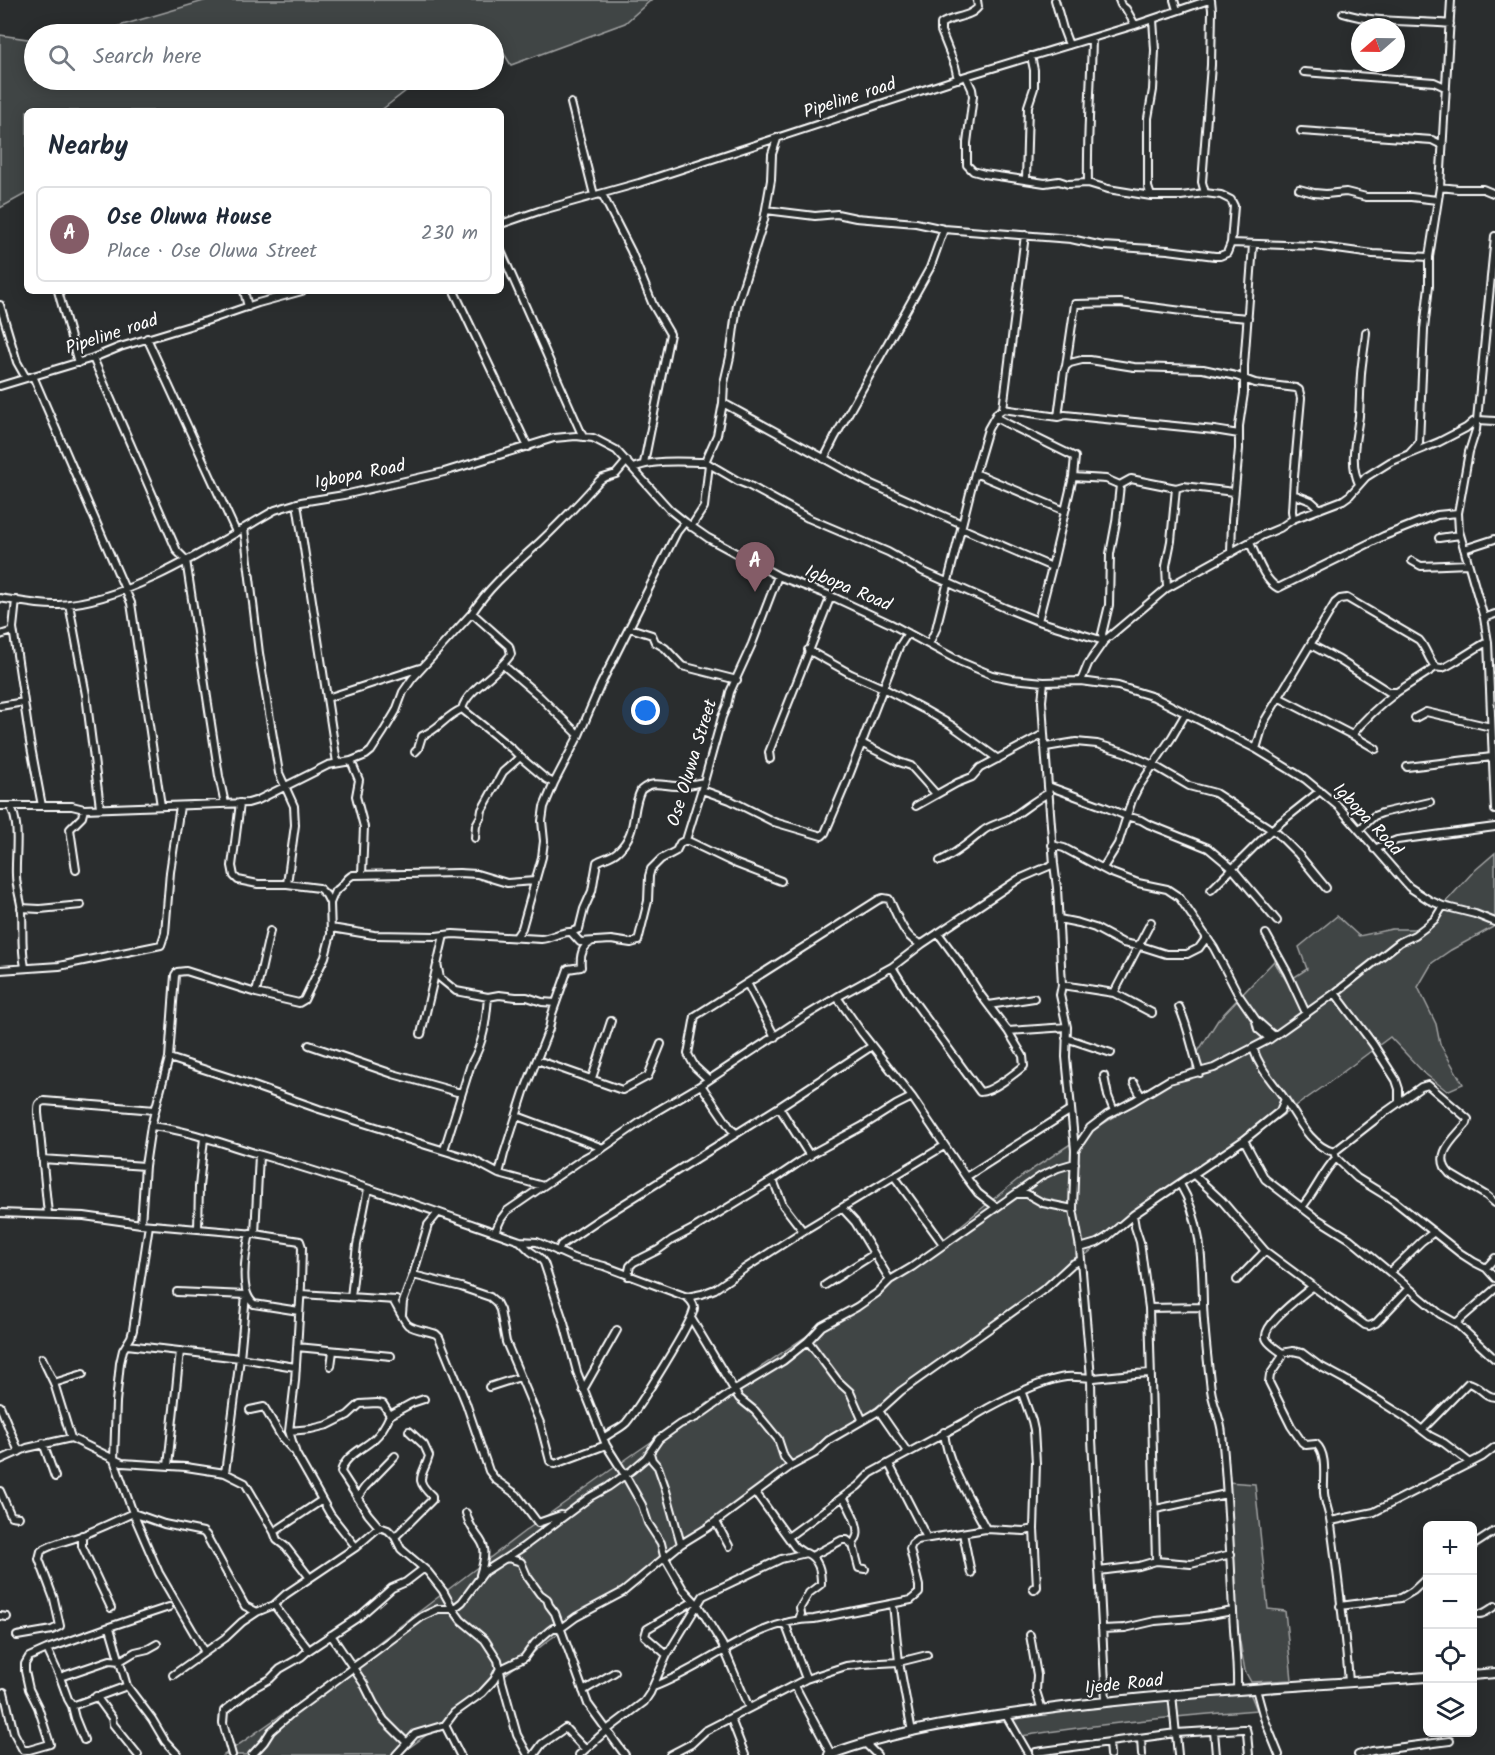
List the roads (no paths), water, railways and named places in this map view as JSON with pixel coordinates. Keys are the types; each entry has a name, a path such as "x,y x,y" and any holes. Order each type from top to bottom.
{"main road":[{"path":"1477,1675 1495,1674"},
{"name":"Ijede Road","path":"830,1755 843,1753 865,1743 978,1719 1106,1701 1172,1694 1423,1677"}],"street":[{"path":"958,79 941,31 941,24 977,10 977,0"},
{"path":"1055,0 1069,45"},
{"path":"1119,0 1135,25"},
{"path":"1174,0 1177,10"},
{"path":"1205,193 1202,182 1211,65 1212,10 1210,0"},
{"name":"Pipeline road","path":"504,223 777,139 966,76 1210,0"},
{"path":"1409,455 1419,443 1424,329 1430,257 1440,187 1451,0"},
{"path":"1343,13 1362,19 1450,24"},
{"path":"1151,196 1148,187 1148,124 1155,50 1153,19"},
{"path":"1089,183 1092,38"},
{"path":"1026,180 1028,106 1034,88 1031,56"},
{"path":"1304,72 1434,82 1445,87"},
{"path":"766,210 815,216 837,214 916,223 944,229 1071,239 1103,246 1215,256 1227,253 1231,243 1233,203 1221,195 1205,193 1151,196 1108,189 1089,183 1068,184 1059,181 1045,183 973,171 967,165 967,143 973,96 966,76"},
{"path":"571,103 594,195"},
{"path":"1300,131 1432,140 1442,145"},
{"path":"516,937 523,924 542,857 543,814 554,783 673,540 704,507 707,463 717,435 737,305 760,235 771,180 772,154 777,139"},
{"path":"762,143 772,154"},
{"path":"1440,187 1483,189 1495,194"},
{"path":"1299,189 1320,193 1346,192 1366,197 1411,197 1437,200"},
{"path":"602,194 631,251 653,305 669,334 644,464"},
{"path":"824,459 834,437 930,268 944,229"},
{"path":"929,644 936,629 988,429 1003,409 1025,235"},
{"path":"1495,236 1478,420 1469,452 1458,513 1460,535 1484,618 1488,642 1493,686 1491,727 1495,810"},
{"path":"1231,243 1315,246 1373,254 1430,257"},
{"path":"1233,550 1234,492 1245,379 1253,245"},
{"path":"504,258 583,437"},
{"path":"59,294 78,363"},
{"path":"245,294 248,307"},
{"name":"Pipeline road","path":"0,386 292,294"},
{"path":"455,294 528,447"},
{"path":"1058,417 1075,304 1119,303 1248,318"},
{"path":"0,305 17,362 29,377 131,603 161,806"},
{"path":"1359,484 1354,471 1354,458 1366,332"},
{"path":"147,338 236,532"},
{"path":"93,358 177,551 186,560 225,804"},
{"path":"1066,366 1075,361 1090,360 1134,367 1203,369 1255,383 1296,388 1300,393 1300,420 1293,519"},
{"path":"723,403 869,483 1052,567"},
{"path":"1003,409 1058,417 1065,415 1239,434"},
{"path":"995,417 1075,457 1073,477 1038,621"},
{"path":"1081,681 1088,664 1104,641 1167,588 1293,519 1343,500 1366,477 1380,467 1439,442 1478,420 1495,421"},
{"path":"1467,428 1476,430"},
{"name":"Igbopa Road","path":"0,598 50,605 69,604 102,597 126,589 186,560 275,510 297,503 354,493 444,472 554,438 593,438 616,450 670,510 688,525 777,576 831,596 908,633 961,662 992,675 1023,681 1081,681 1118,686 1143,693 1256,749 1292,770 1339,807 1409,887 1428,900 1495,922"},
{"path":"0,806 84,808 240,803 258,800 328,765 362,757 371,751 396,711 403,692 420,668 472,613 496,583 561,522 599,481 616,474 627,461"},
{"path":"633,468 644,464 674,461 707,463 808,518 888,552 921,571 1038,621 1104,641"},
{"path":"975,472 1065,512"},
{"path":"1073,477 1106,479 1120,485"},
{"path":"1120,485 1131,479 1176,488 1183,486 1234,492"},
{"path":"1104,641 1102,634 1109,605 1110,554 1120,485"},
{"path":"1167,588 1166,566 1176,488"},
{"path":"1293,494 1311,501 1320,508"},
{"path":"297,503 337,763"},
{"path":"1250,543 1270,582 1278,588 1384,536 1437,515 1458,513"},
{"path":"244,528 263,675 279,773 294,806 295,825 287,884"},
{"path":"1439,538 1460,535"},
{"path":"1464,549 1495,539"},
{"path":"1412,561 1420,566 1468,564"},
{"name":"Ose Oluwa Street","path":"594,941 638,942 648,901 651,869 661,859 676,851 686,840 730,692 752,644 777,576"},
{"path":"770,759 769,752 788,707 793,687 831,596"},
{"path":"1256,749 1264,722 1335,603 1340,599 1347,598 1419,640 1436,667"},
{"path":"16,600 13,631 42,806"},
{"path":"69,604 86,695 100,807"},
{"path":"415,752 422,736 440,725 449,715 462,709 465,701 481,683 503,665 511,654 509,646 472,613"},
{"path":"1484,618 1495,614"},
{"path":"630,628 652,635 655,642 665,648 682,666 737,680"},
{"path":"0,635 13,631"},
{"path":"331,928 374,935 453,934 549,938 571,932 579,928 592,891 597,862 616,853 630,836 641,790 650,784 703,786 774,822 822,836 848,781 899,647 908,633"},
{"path":"1352,735 1378,706 1396,692 1436,667 1447,666 1488,642"},
{"path":"1311,645 1340,660 1389,692 1396,692"},
{"path":"808,650 951,725 998,759"},
{"path":"503,665 579,735"},
{"path":"327,698 420,668"},
{"path":"1044,682 1042,701 1059,918 1062,985 1060,995 1067,1027 1066,1057 1075,1150 1073,1209 1080,1248 1091,1378 1092,1439 1106,1701"},
{"path":"1280,698 1376,749"},
{"path":"0,706 24,702"},
{"path":"462,709 520,758 554,783"},
{"path":"1415,718 1426,712 1491,727"},
{"path":"1103,868 1118,844 1135,794 1186,713"},
{"path":"916,806 972,777 980,768 1044,734"},
{"path":"1046,747 1076,742 1097,744 1124,752 1153,765 1189,786 1215,793 1287,842 1326,888"},
{"path":"861,743 911,766 936,794"},
{"path":"1407,767 1492,757"},
{"path":"475,838 476,825 482,810 502,772 520,758"},
{"path":"351,761 359,780 356,796 364,827 362,874"},
{"path":"1048,790 1142,820 1204,846 1232,868 1277,921"},
{"path":"940,861 949,857 982,832 1008,820 1048,790"},
{"path":"1211,890 1271,830 1320,791"},
{"path":"1359,830 1378,814 1430,802"},
{"path":"240,803 232,867 234,876 238,880 258,884 287,884 319,888 330,903"},
{"path":"10,806 14,814 17,850 16,882 21,908 25,967"},
{"path":"0,970 58,966 161,945 165,933 180,806"},
{"path":"76,870 70,829 82,818 84,808"},
{"path":"1374,849 1397,840 1495,827"},
{"path":"686,840 734,863 781,881"},
{"path":"1052,845 1064,848 1138,883 1167,889 1179,897 1228,973 1238,994 1271,1037"},
{"path":"495,1232 507,1211 581,1160 799,1020 892,967 922,944 1019,879 1054,864"},
{"path":"141,1224 145,1166 151,1126 169,1059 177,972 186,971 299,1004 314,983 325,957 331,928 330,903 333,894 339,890 348,877 362,874 459,873 477,874 507,883 535,881"},
{"path":"708,1079 695,1067 688,1054 695,1016 747,983 883,898 889,899 908,935 915,942 922,944"},
{"path":"21,908 81,906"},
{"path":"1075,1150 1090,1128 1101,1118 1169,1080 1182,1075 1200,1073 1221,1065 1271,1037 1335,993 1400,942 1427,926 1435,919 1443,906"},
{"path":"1059,918 1103,932 1123,943 1166,954 1187,954 1199,948 1206,937"},
{"path":"1114,993 1151,922"},
{"path":"256,993 270,931"},
{"path":"571,932 580,942 594,941"},
{"path":"892,967 910,996 980,1092 993,1088 1024,1066 1023,1056 1008,1031 938,933"},
{"path":"1266,934 1306,1013"},
{"path":"421,1034 444,935"},
{"path":"499,1174 568,969 582,967 580,956 585,946 594,941"},
{"path":"437,963 440,978 456,991 488,997 499,995 527,997 542,1002 556,1002"},
{"path":"747,983 775,1037"},
{"path":"1062,985 1114,993 1152,1013"},
{"path":"1335,993 1373,1044 1396,1080 1400,1102"},
{"path":"444,1150 471,1064 478,1052 485,1028 488,997"},
{"path":"837,997 912,1097 978,1193 996,1207"},
{"path":"989,1005 1034,998"},
{"path":"1179,1007 1200,1073"},
{"path":"1256,1020 1258,1029 1256,1046 1260,1066 1311,1137 1335,1155 1357,1178 1393,1200 1460,1253 1486,1268 1495,1278"},
{"path":"592,1078 611,1021"},
{"path":"1008,1031 1067,1027"},
{"path":"1258,1029 1271,1037"},
{"path":"1066,1038 1111,1053"},
{"path":"537,1060 622,1090 648,1076 661,1044"},
{"path":"309,1045 393,1074 462,1092"},
{"path":"558,1252 561,1245 598,1220 872,1046"},
{"path":"169,1059 234,1079 319,1110 389,1131 403,1138 471,1158 499,1174 543,1186"},
{"path":"1104,1076 1114,1111"},
{"path":"1134,1083 1141,1096"},
{"path":"1302,1207 1335,1155 1357,1133 1428,1084 1468,1119 1445,1150 1442,1158 1444,1164 1450,1174 1495,1203"},
{"path":"701,1085 736,1133"},
{"path":"628,1276 630,1266 634,1262 658,1250 810,1156 912,1097"},
{"path":"1080,1248 1090,1246 1107,1237 1132,1215 1244,1140 1280,1111 1285,1099"},
{"path":"48,1214 38,1113 40,1102 155,1110"},
{"path":"779,1107 810,1156"},
{"path":"966,1177 1071,1110"},
{"path":"517,1116 603,1148"},
{"path":"151,1126 168,1128 316,1170 495,1232 520,1240 537,1242 584,1262 604,1266 687,1297 693,1302 694,1307 691,1318 633,1414 621,1427 609,1433 605,1442 555,1464 550,1461 540,1423 506,1342 500,1310 496,1302 490,1297 461,1287 413,1275"},
{"path":"198,1229 204,1138"},
{"path":"1244,1140 1265,1179 1313,1216 1350,1239 1408,1289 1440,1314 1456,1323 1495,1359"},
{"path":"687,1297 711,1291 803,1231 944,1146"},
{"path":"225,1473 240,1358 246,1294 245,1274 253,1234 260,1155"},
{"path":"42,1159 145,1166"},
{"path":"480,1576 649,1457 659,1439 680,1424 697,1417 735,1390 783,1361 808,1341 822,1326 857,1307 877,1293 890,1280 1049,1171 1075,1163"},
{"path":"1194,1175 1222,1201 1265,1251 1365,1325 1376,1323 1408,1289"},
{"path":"894,1176 944,1244"},
{"path":"772,1180 783,1205 803,1231"},
{"path":"1180,1184 1194,1214 1201,1247 1203,1307 1211,1390 1222,1434 1231,1554 1237,1690"},
{"path":"351,1297 357,1245 368,1189"},
{"path":"1016,1194 1027,1194 1043,1203 1073,1209"},
{"path":"842,1208 855,1222 890,1280"},
{"path":"0,1213 84,1216 300,1241 302,1247 301,1294 289,1431 296,1454"},
{"path":"402,1314 403,1302 428,1226 438,1213"},
{"path":"1132,1215 1140,1242 1149,1308 1156,1561"},
{"path":"149,1225 133,1330 123,1350 118,1374 114,1460 133,1513 159,1573 205,1653"},
{"path":"1390,1272 1434,1232"},
{"path":"520,1240 544,1263 583,1390 605,1442 642,1505 648,1523 659,1539 664,1556 683,1589 696,1603 725,1650 749,1708"},
{"path":"1236,1280 1265,1251"},
{"path":"825,1285 874,1254"},
{"path":"1486,1268 1495,1258"},
{"path":"396,1755 415,1734 445,1725 454,1713 478,1696 494,1680 499,1670 524,1658 535,1643 553,1628 561,1628 576,1617 612,1600 644,1576 664,1556 716,1522 829,1440 879,1411 902,1391 1047,1287 1072,1264 1081,1260"},
{"path":"1282,1353 1267,1340 1265,1336 1267,1331 1275,1319 1313,1286"},
{"path":"1456,1323 1495,1289"},
{"path":"177,1292 246,1294 254,1304 299,1311"},
{"path":"301,1294 403,1302"},
{"path":"393,1300 409,1326 439,1337 466,1403 489,1471 496,1480 517,1495 538,1523 536,1536"},
{"path":"1149,1308 1203,1307"},
{"path":"691,1318 739,1398 755,1411 778,1439 784,1456 791,1466"},
{"path":"583,1390 617,1329"},
{"path":"808,1341 838,1381 852,1395 862,1419"},
{"path":"127,1345 295,1367"},
{"path":"297,1347 391,1356"},
{"path":"168,1466 180,1351"},
{"path":"331,1366 333,1351"},
{"path":"1282,1353 1293,1351 1302,1353 1324,1369 1353,1384 1405,1417 1469,1462"},
{"path":"1282,1353 1282,1357 1270,1375 1269,1382 1302,1442 1306,1445 1316,1444 1320,1448 1350,1682"},
{"path":"42,1358 54,1383 71,1438"},
{"path":"788,1537 858,1486 866,1476 982,1411 1053,1380 1066,1377 1091,1378 1150,1373"},
{"path":"54,1383 83,1374"},
{"path":"489,1387 520,1377"},
{"path":"1422,1431 1468,1383 1473,1383 1488,1396 1495,1397"},
{"path":"1022,1393 1034,1430 1036,1463 1034,1529 1037,1587 1034,1590 1033,1588"},
{"path":"424,1399 390,1415 379,1434 344,1462 341,1472 379,1527 388,1530 395,1537 401,1549 428,1572 461,1620 486,1640 498,1660 517,1735 528,1755"},
{"path":"289,1431 328,1425 348,1415 360,1404 383,1404 390,1415"},
{"path":"0,1406 19,1452"},
{"path":"250,1410 264,1407 282,1438 296,1454 330,1514 356,1547"},
{"path":"879,1411 908,1453"},
{"path":"395,1537 432,1500 432,1496 422,1486 420,1478 429,1455 424,1445 409,1431"},
{"path":"944,1432 952,1462 986,1529"},
{"path":"0,1460 43,1443 71,1438 126,1464 137,1463 225,1473 245,1483 277,1540 286,1546 310,1578"},
{"path":"43,1443 55,1477"},
{"path":"1331,1521 1374,1512 1495,1447"},
{"path":"358,1497 395,1456"},
{"path":"649,1457 658,1467 681,1544"},
{"path":"889,1464 927,1538"},
{"path":"0,1491 11,1516 19,1517"},
{"path":"756,1493 795,1546 812,1556 820,1570 821,1584 809,1593 800,1608 800,1618"},
{"path":"1156,1509 1226,1494"},
{"path":"843,1497 851,1510 857,1529 857,1537 853,1545"},
{"path":"274,1532 322,1500"},
{"path":"17,1636 52,1630 60,1626 54,1599 39,1559 41,1551 55,1543 82,1535 133,1513 164,1524 203,1532 245,1606 257,1612"},
{"path":"252,1755 279,1723 423,1616 438,1610 453,1609 462,1602 480,1576 485,1548 466,1513"},
{"path":"538,1523 568,1513"},
{"path":"716,1522 729,1546"},
{"path":"388,1530 405,1526"},
{"path":"173,1674 225,1638 242,1622 274,1605 286,1594 356,1547 379,1527"},
{"path":"653,1687 773,1626 800,1618 814,1619 911,1600 919,1593 910,1549 917,1540 986,1529 1024,1531 1034,1529"},
{"path":"1477,1543 1495,1531"},
{"path":"963,1533 971,1573"},
{"path":"82,1535 82,1546 111,1608"},
{"path":"812,1556 842,1540 847,1540 853,1545 859,1568 865,1569"},
{"path":"795,1546 796,1554"},
{"path":"523,1547 521,1562 529,1579 540,1594 547,1599 555,1613 591,1708 625,1755"},
{"path":"579,1755 644,1701 696,1603 703,1596 762,1568 804,1553"},
{"path":"1099,1571 1128,1568 1156,1561 1191,1563 1231,1554"},
{"path":"502,1560 507,1558 521,1562"},
{"path":"232,1755 223,1723 224,1711 252,1689 270,1679 280,1669 360,1616 392,1588 406,1582 423,1569"},
{"path":"1340,1606 1401,1598 1423,1582"},
{"path":"667,1655 645,1636 647,1629 696,1603"},
{"path":"893,1604 899,1662 912,1732"},
{"path":"274,1605 309,1650"},
{"path":"1477,1613 1480,1615 1495,1606"},
{"path":"4,1692 14,1733 23,1750 50,1744 38,1707 29,1689 25,1664 29,1657 169,1607"},
{"path":"1102,1629 1125,1628 1155,1621 1233,1611"},
{"path":"784,1623 806,1679"},
{"path":"112,1626 110,1633 127,1686 176,1753 167,1755"},
{"path":"331,1635 354,1668 384,1720 407,1743"},
{"path":"1030,1635 1038,1675 1036,1691 1042,1710"},
{"path":"60,1677 110,1660 120,1661 135,1652 157,1644"},
{"path":"47,1649 84,1740"},
{"path":"670,1755 691,1744 705,1731 806,1679 846,1666 899,1662 927,1655"},
{"path":"583,1691 615,1672"},
{"path":"494,1680 502,1681"},
{"path":"72,1706 127,1686"},
{"path":"795,1686 830,1755"},
{"path":"1256,1689 1264,1718 1279,1755"},
{"path":"1172,1694 1178,1755"},
{"path":"96,1696 112,1718 113,1724 138,1755"},
{"path":"1006,1715 1032,1753 1176,1733 1246,1729 1249,1755"},
{"path":"731,1719 745,1755"},
{"path":"445,1725 460,1755"},
{"path":"534,1755 542,1744 565,1728 585,1749"},
{"path":"1214,1731 1216,1755"},
{"path":"1141,1738 1142,1755"},
{"path":"1362,1755 1372,1751 1450,1741"},
{"path":"865,1743 877,1755"},
{"path":"1109,1743 1110,1755"}],"place":[{"name":"Ose Oluwa House","path":"755,592"}]}
